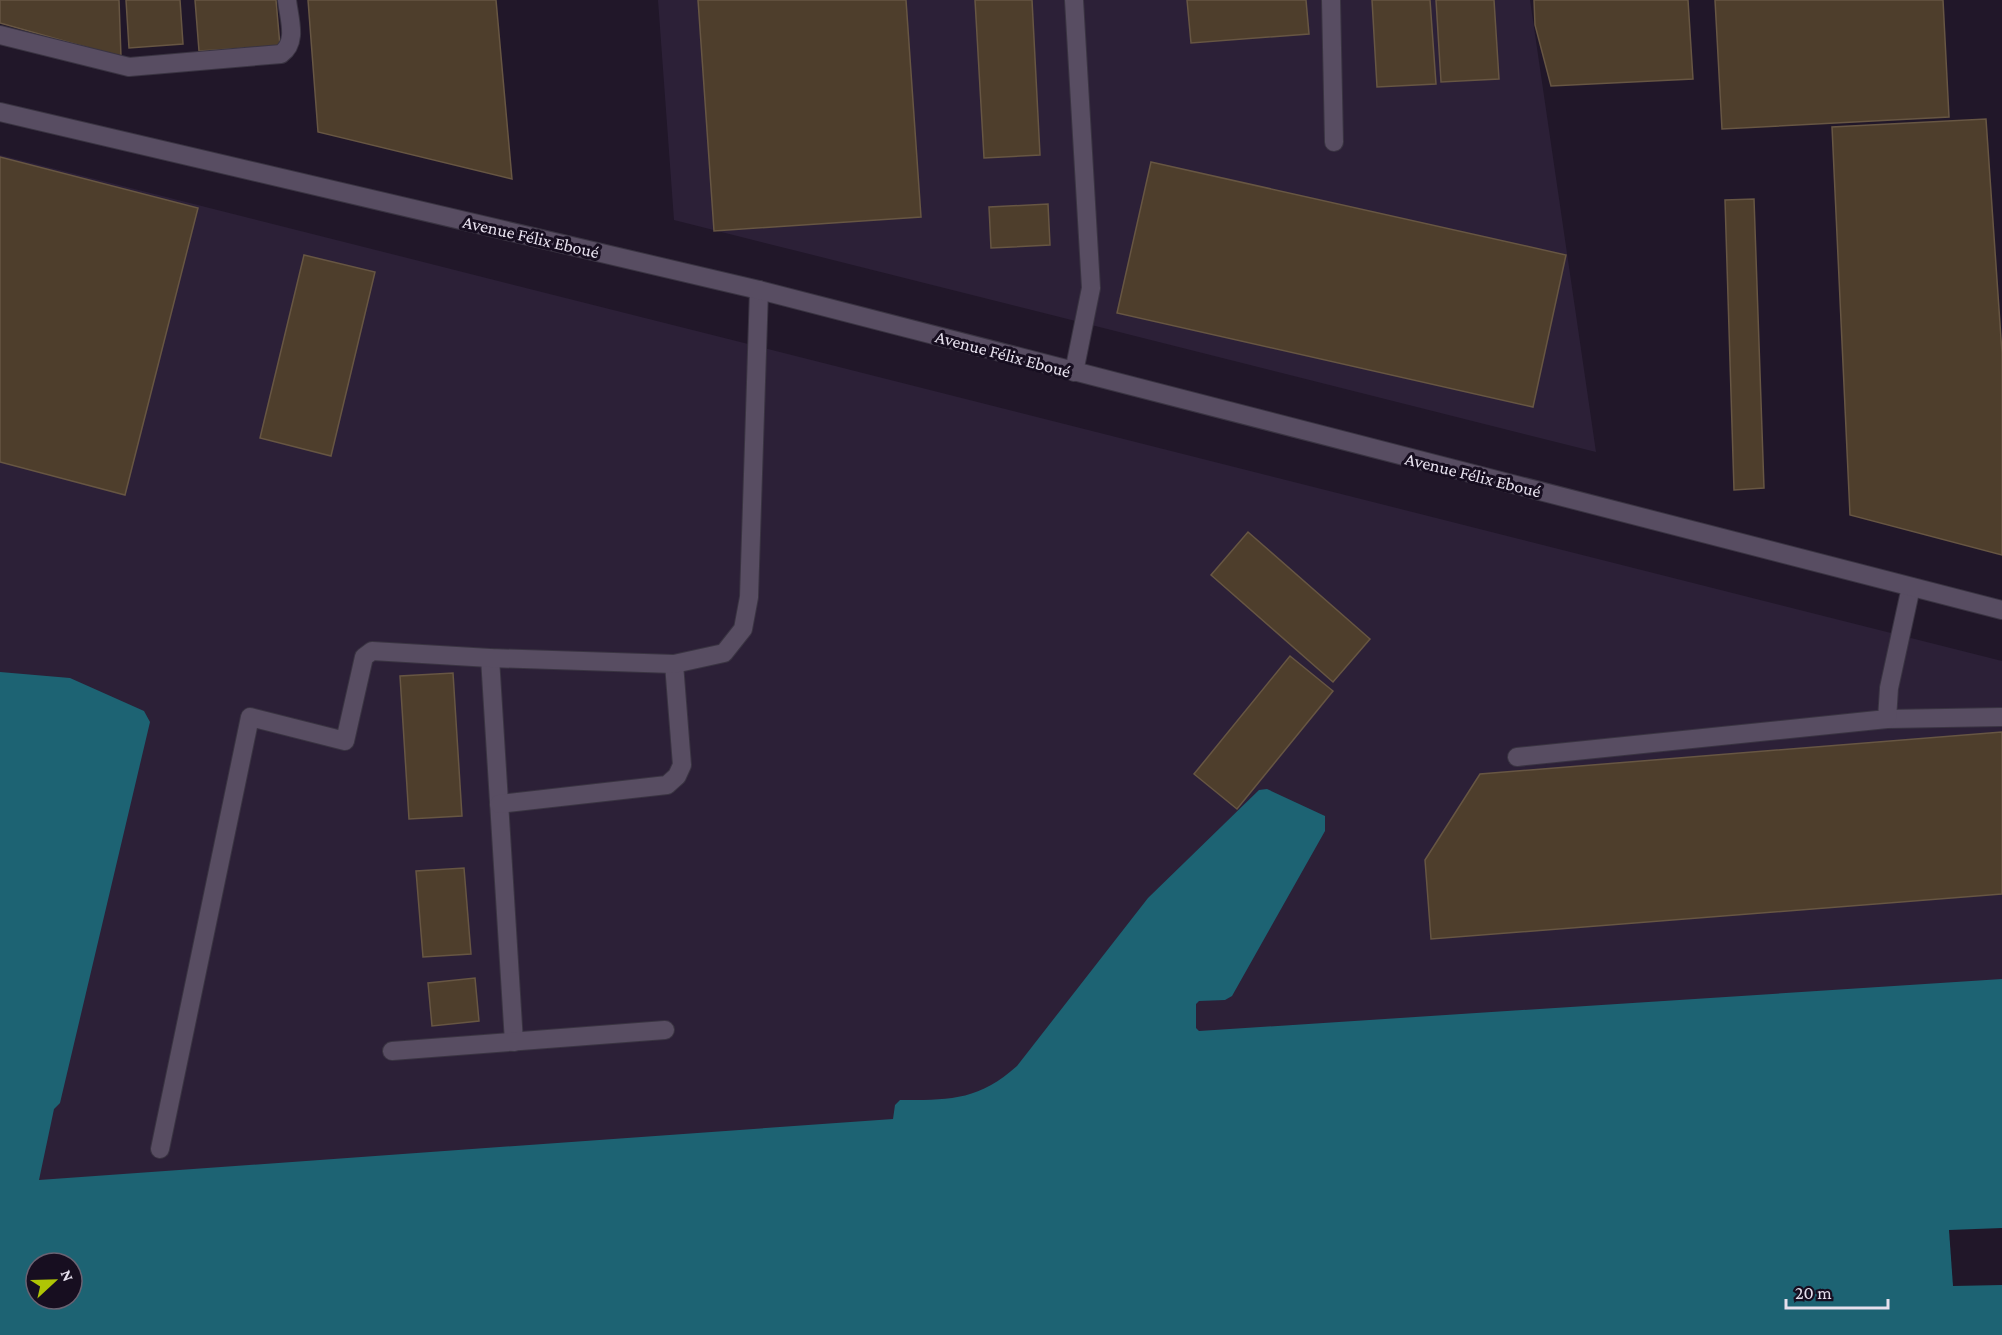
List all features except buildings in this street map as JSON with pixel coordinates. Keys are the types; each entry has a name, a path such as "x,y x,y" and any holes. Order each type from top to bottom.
{"street":[{"path":"0,35 129,67 281,54 289,48 292,41 287,0"},
{"path":"1074,0 1092,288 1074,372"},
{"path":"1331,0 1335,142"},
{"name":"Avenue Félix Eboué","path":"0,112 759,290 2002,610"},
{"path":"160,1149 250,717 345,741 368,653 372,651 490,658 674,664 724,653 743,629 749,597 759,290"},
{"path":"1887,719 1889,688 1911,587"},
{"path":"490,658 514,1041"},
{"path":"499,804 667,785 677,776 682,765 674,664"},
{"path":"1517,757 1887,719 2002,717"},
{"path":"392,1051 665,1030"}],"shaded area":[{"path":"658,0 1530,0 1596,452 674,220"},
{"path":"0,155 2002,661 2002,1335 0,1335"}],"water":[{"path":"0,672 70,678 144,711 150,722 60,1103 54,1109 39,1180 893,1119 895,1105 900,1100 933,1100 976,1092 1003,1078 1017,1066 1148,898 1259,790 1267,789 1325,816 1325,831 1232,996 1225,1000 1199,1001 1196,1004 1196,1028 1199,1031 2002,979 2002,1335 0,1335"}],"pier":[{"path":"2002,1228 2002,1285 1953,1286 1949,1230"}]}
